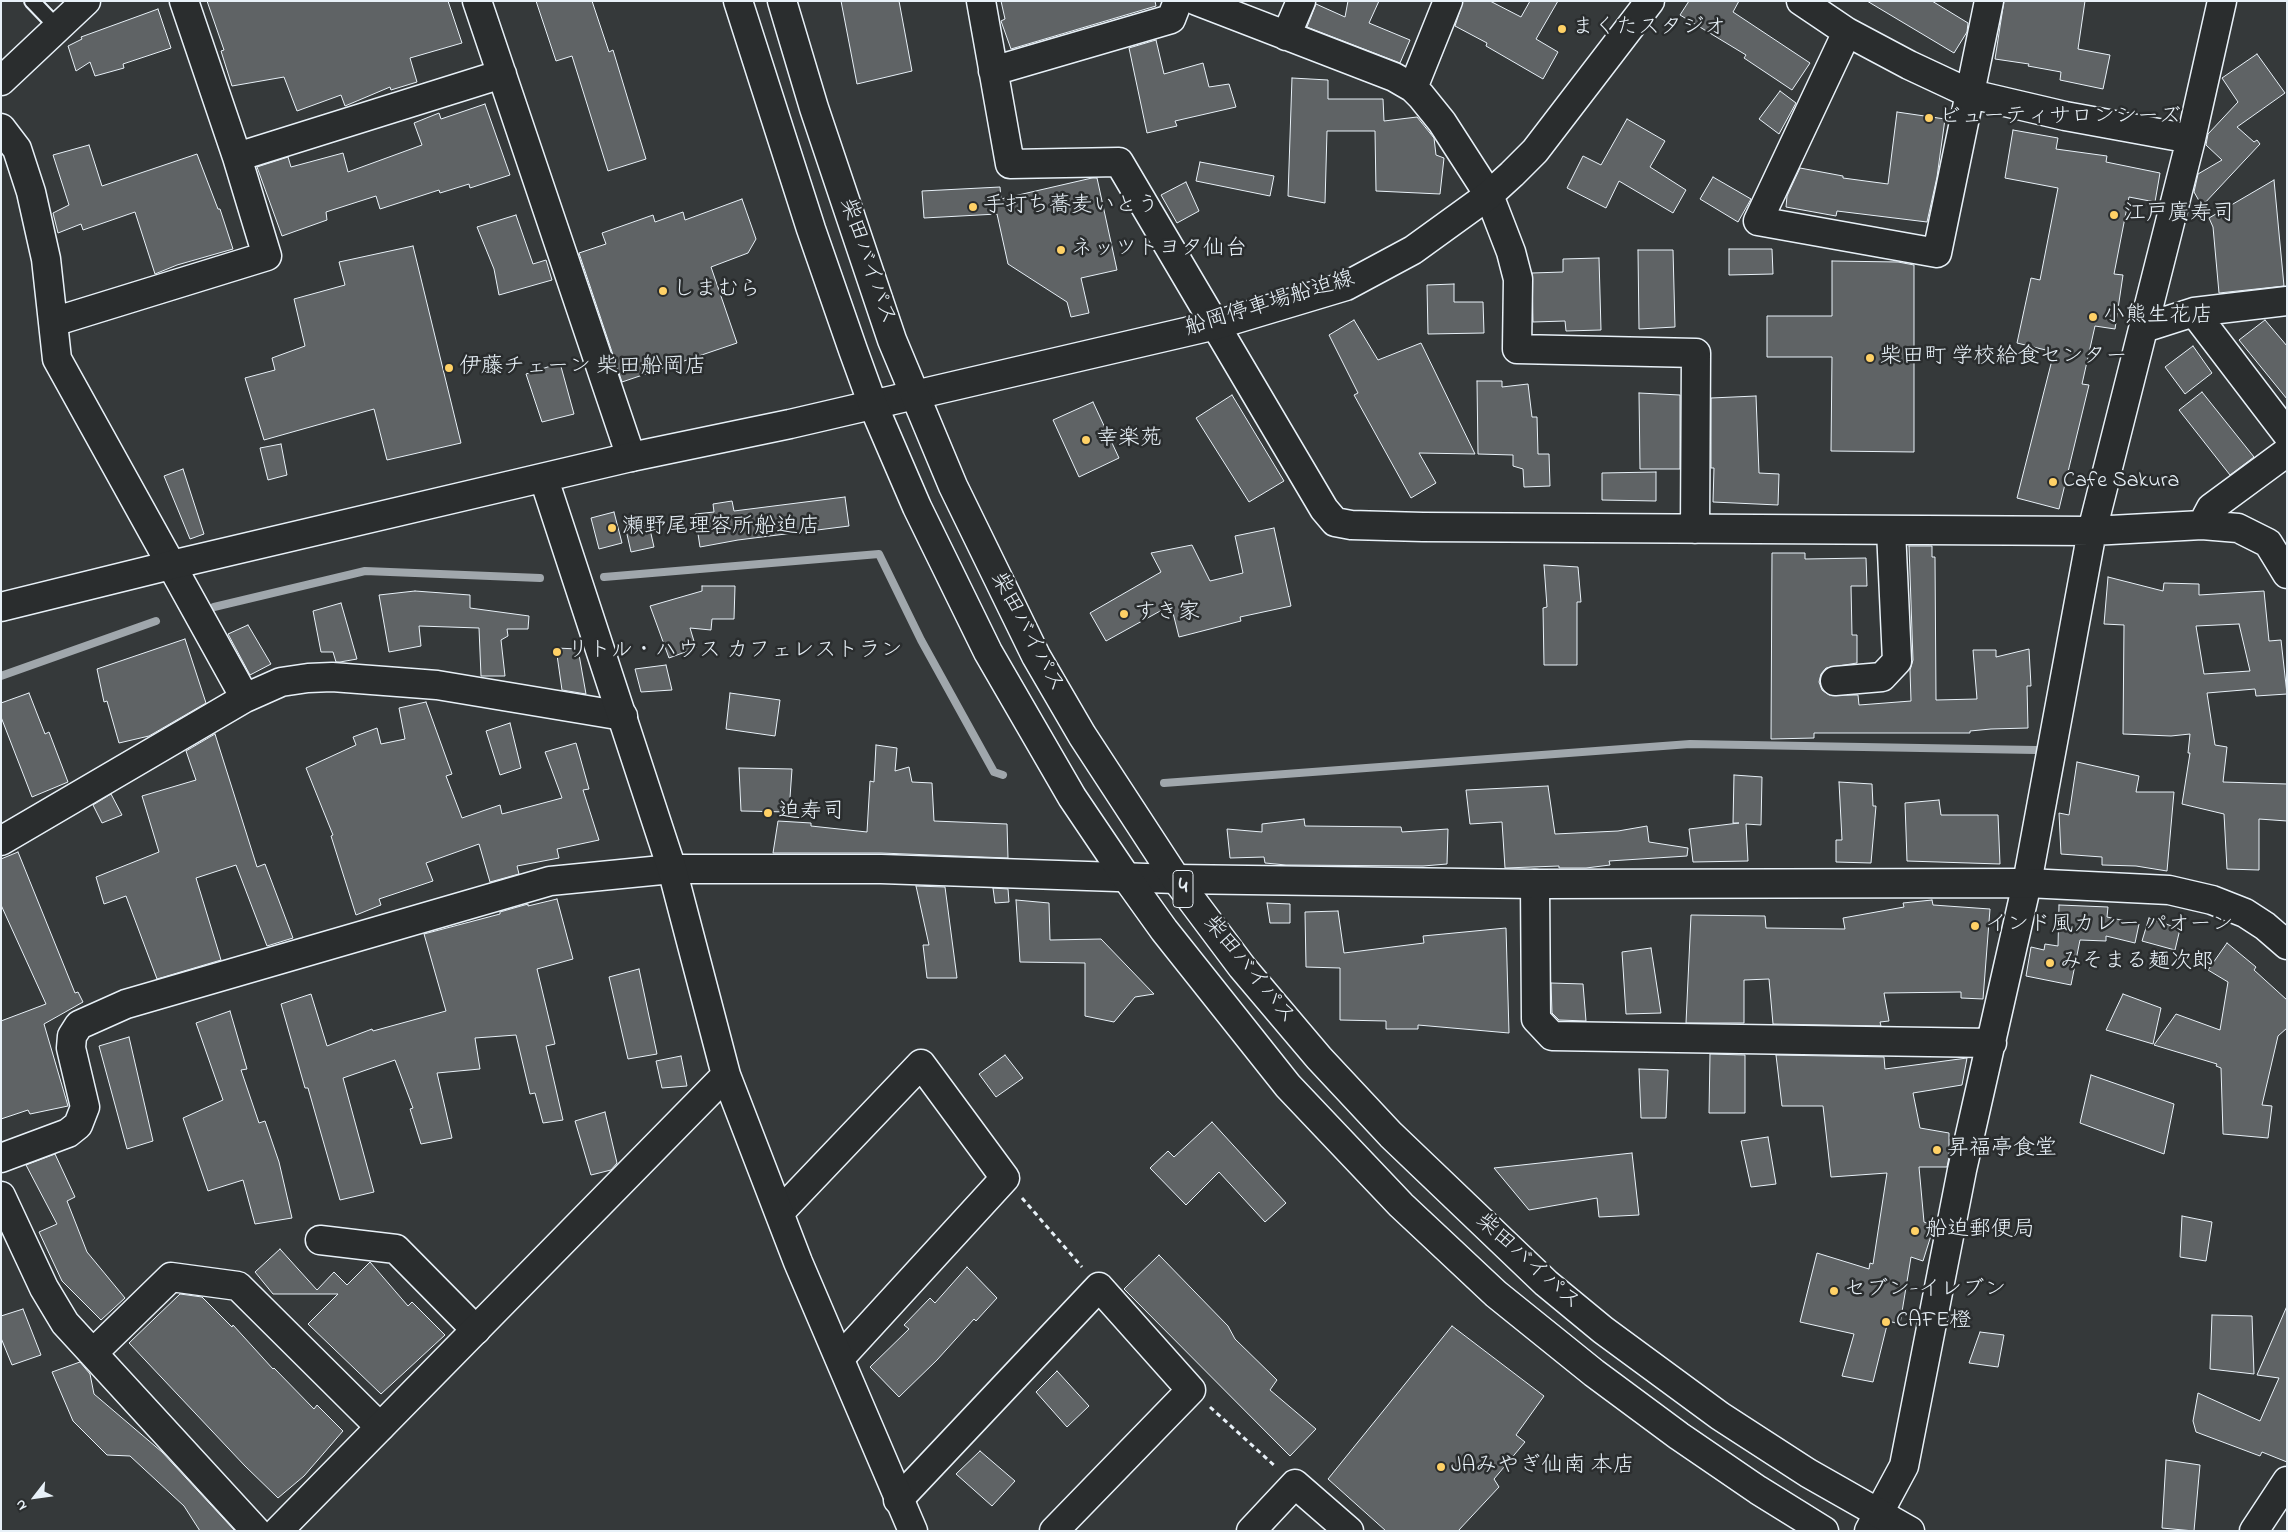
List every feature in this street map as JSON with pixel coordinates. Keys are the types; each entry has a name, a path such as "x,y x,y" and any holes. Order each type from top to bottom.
{"main road":[{"path":"1,81 86,1"},
{"path":"53,322 267,256 237,157 184,1"},
{"path":"477,1 631,457"},
{"name":"柴田バイパス","path":"738,1 811,229 873,405 917,507 988,652 1072,797 1126,878 1164,930 1288,1086 1414,1218 1496,1294 1594,1373 1679,1436 1758,1490 1824,1531"},
{"name":"柴田バイパス","path":"782,1 814,108 883,312 953,486 1036,656 1082,735 1176,879 1242,967 1319,1058 1391,1135 1546,1283 1603,1330 1720,1416 1808,1473 1875,1522 1910,1531"},
{"path":"981,1 1010,164 1119,162 1324,508 1335,522 1351,525 1423,527 2092,531 2202,525 2238,528 2268,543 2287,574"},
{"path":"993,71 1171,19 1178,1"},
{"path":"1197,1 1394,77 1413,88 1442,122 1489,195 1511,252 1518,279 1517,349 1696,353 1695,528"},
{"path":"1286,36 1301,1"},
{"path":"1413,88 1448,1"},
{"name":"船岡停車場船迫線","path":"1,607 631,457 873,405 1216,324 1346,286 1413,250 1489,195 1535,152 1650,1"},
{"path":"1801,1 1847,32 1971,94 2065,116 2191,140"},
{"path":"1847,32 1758,221 1937,253 1989,1"},
{"path":"1875,1522 1904,1466 1962,1170 2027,883 2092,531 2191,140 2222,1"},
{"path":"237,157 502,74"},
{"path":"1,128 17,149 32,192 46,259 57,359 245,698"},
{"path":"2144,328 2194,312 2287,301"},
{"path":"2194,312 2287,434"},
{"path":"2202,525 2211,508 2287,452"},
{"path":"544,479 582,600 623,716 672,869 726,1075 798,1262 840,1358 898,1500 913,1531"},
{"path":"1835,681 1882,677 1897,661 1891,530"},
{"path":"1,841 245,698 281,682 332,677 437,685 623,716"},
{"path":"1,1158 68,1132 78,1125 85,1107 71,1048 72,1036 79,1025 126,1004 550,881 672,869 881,869 1126,878 1535,884 2027,883 2169,890 2212,900 2245,913 2265,926 2287,945"},
{"path":"1535,884 1536,1019 1552,1036 1992,1043"},
{"path":"780,1212 921,1064 1005,1178 840,1358"},
{"path":"278,1531 726,1075"},
{"path":"1,1196 44,1288 65,1324 256,1531"},
{"path":"320,1240 396,1249 476,1330"},
{"path":"93,1354 171,1277 238,1286 380,1427"},
{"path":"898,1500 1099,1287 1191,1390 1054,1531"},
{"path":"2254,1531 2287,1481"},
{"path":"1251,1531 1295,1484 1349,1531"}],"lane":[{"path":"32,1 58,28"}],"path":[{"path":"1005,1178 1099,1287"},
{"path":"1191,1390 1295,1484"}],"building":[{"path":"207,1 448,1 462,43 410,58 417,82 391,90 390,87 345,106 341,95 297,111 284,77 232,86 221,51 224,50"},
{"path":"536,1 592,1 609,52 613,50 646,159 608,171 572,56 556,61"},
{"path":"841,1 899,1 912,71 857,84"},
{"path":"1001,1 1155,1 1156,6 1011,49 1001,21 1005,19"},
{"path":"1348,1 1379,1 1369,23 1410,40 1400,63 1307,27 1316,4 1345,17"},
{"path":"1463,1 1490,1 1521,17 1530,1 1558,1 1536,39 1558,52 1543,79 1486,46 1487,43 1455,26"},
{"path":"1689,1 1739,1 1733,12 1810,63 1792,90 1744,58 1746,55 1680,15"},
{"path":"1867,1 1932,1 1968,23 1967,32 1954,53"},
{"path":"2004,1 2085,1 2078,49 2110,55 2103,89 2060,80 2061,72 2028,66 2029,64 1995,59"},
{"path":"158,9 171,48 123,64 124,68 95,76 90,62 76,71 68,46 82,39 81,37"},
{"path":"1156,40 1164,74 1203,63 1209,87 1229,84 1236,107 1175,121 1177,126 1147,133 1129,48"},
{"path":"2257,54 2285,93 2237,127 2254,142 2257,140 2260,144 2202,206 2194,192 2198,174 2222,160 2206,145 2208,134 2238,102 2222,78"},
{"path":"1292,78 1328,80 1328,99 1383,99 1384,121 1417,117 1434,138 1436,155 1444,158 1440,194 1376,191 1375,131 1327,131 1325,203 1288,196"},
{"path":"1780,91 1796,103 1779,134 1759,119"},
{"path":"485,104 510,175 470,188 469,184 440,193 439,190 380,209 376,196 326,212 327,220 282,236 257,167 288,157 291,167 343,153 348,172 422,145 414,123 439,113 441,119"},
{"path":"1897,112 1945,119 1937,177 1927,222 1837,211 1836,216 1786,207 1787,196 1800,168 1843,176 1843,178 1888,184"},
{"path":"1627,119 1665,141 1650,167 1686,190 1673,213 1619,181 1606,208 1567,188 1583,156 1601,165"},
{"path":"2013,130 2058,138 2056,149 2107,156 2106,162 2160,173 2155,202 2129,197 2114,274 2123,275 2115,329 2095,326 2082,384 2089,385 2059,509 2017,498 2054,352 2017,343 2031,278 2040,280 2058,188 2005,178"},
{"path":"89,145 102,186 197,154 218,209 220,209 233,249 177,265 155,274 135,212 83,230 81,224 58,233 53,213 69,205 53,155"},
{"path":"1200,162 1274,176 1270,196 1196,181"},
{"path":"1713,177 1751,199 1738,222 1700,199"},
{"path":"1097,178 1117,270 1081,278 1089,313 1071,317 1067,302 1008,264 997,214 924,218 922,191 1000,187 1001,199"},
{"path":"2274,180 2284,286 2219,293 2213,227 2209,218"},
{"path":"1186,182 1199,211 1177,223 1161,195"},
{"path":"742,199 756,239 748,253 711,267 737,343 622,382 579,253 606,244 602,233 653,215 655,222 683,212 685,220"},
{"path":"516,215 533,264 546,260 552,280 499,295 494,269 477,227"},
{"path":"413,246 461,443 387,460 374,409 264,440 245,378 275,370 272,358 305,346 294,299 345,285 339,262"},
{"path":"1729,249 1772,249 1773,274 1729,275"},
{"path":"1638,250 1673,250 1675,327 1639,329"},
{"path":"1599,258 1601,330 1566,331 1565,321 1533,322 1532,273 1563,272 1563,259"},
{"path":"1832,261 1898,262 1914,265 1914,452 1831,451 1832,357 1767,357 1767,316 1832,316"},
{"path":"1454,284 1454,302 1483,302 1484,333 1428,334 1427,285"},
{"path":"1354,320 1378,360 1421,343 1475,454 1419,453 1436,483 1411,498 1354,395 1358,393 1329,335"},
{"path":"2265,320 2287,346 2287,399 2239,340"},
{"path":"2193,346 2212,373 2185,394 2165,367"},
{"path":"560,363 574,414 542,422 526,374"},
{"path":"1477,381 1502,381 1502,387 1528,384 1532,417 1537,417 1538,454 1549,454 1550,486 1524,487 1523,469 1513,466 1513,455 1478,454"},
{"path":"2202,392 2254,457 2230,475 2179,410"},
{"path":"1639,393 1680,395 1680,469 1640,469"},
{"path":"1232,395 1284,481 1249,502 1196,418"},
{"path":"1756,396 1759,473 1779,474 1778,505 1713,502 1714,468 1711,468 1711,398"},
{"path":"1093,402 1119,458 1079,477 1053,420"},
{"path":"281,444 287,475 268,480 260,448"},
{"path":"183,469 204,534 190,539 164,476"},
{"path":"1656,472 1656,501 1602,500 1602,473"},
{"path":"845,497 849,526 738,540 700,547 695,514 714,512 713,504 732,501 734,511"},
{"path":"614,512 622,543 599,549 591,518"},
{"path":"649,525 654,547 631,552 626,530"},
{"path":"1274,528 1291,606 1240,617 1241,621 1179,637 1171,605 1106,641 1090,613 1161,572 1151,553 1192,545 1210,581 1243,573 1235,536"},
{"path":"1909,546 1932,546 1932,557 1935,557 1936,700 1977,699 1973,650 1996,650 1996,657 2029,649 2031,686 2027,686 2028,728 1991,729 1970,731 1970,733 1814,733 1814,738 1771,739 1772,553 1805,553 1805,559 1866,558 1867,586 1851,586 1852,635 1857,635 1857,663 1826,668 1821,674 1819,682 1822,690 1829,695 1858,695 1859,705 1911,701 1910,670 1913,660"},
{"path":"1544,565 1578,567 1581,602 1577,602 1577,665 1544,665 1543,608 1547,607"},
{"path":"2108,577 2163,591 2164,583 2199,584 2199,595 2264,591 2269,641 2281,640 2287,694 2256,696 2255,689 2207,693 2215,745 2227,747 2223,782 2287,784 2287,821 2259,819 2259,870 2227,869 2224,814 2182,804 2190,753 2188,753 2190,734 2171,736 2123,734 2124,625 2104,624","holes":["2239,624 2250,671 2204,674 2196,626"]},
{"path":"702,586 735,586 734,619 712,619 711,630 690,628 696,648 669,658 650,606 702,591"},
{"path":"415,591 470,595 470,608 529,616 528,629 507,629 508,636 501,640 505,676 481,676 479,628 419,626 421,646 389,652 379,595"},
{"path":"341,603 357,659 336,662 333,652 321,652 313,611"},
{"path":"248,625 271,664 250,675 228,634"},
{"path":"185,639 206,703 149,736 119,743 107,701 104,702 97,669"},
{"path":"556,648 578,649 586,694 562,690"},
{"path":"666,665 672,690 641,692 635,669"},
{"path":"29,693 45,734 49,732 68,782 32,797 1,717 1,703"},
{"path":"730,693 780,700 775,736 726,729"},
{"path":"426,702 452,774 446,776 462,818 500,805 502,814 562,798 545,752 576,743 589,789 583,790 599,840 557,849 559,858 517,866 519,874 490,882 479,844 426,863 433,881 379,899 381,905 356,915 331,836 333,835 306,768 356,745 353,737 377,728 381,744 405,739 399,708"},
{"path":"510,723 521,768 500,775 486,731"},
{"path":"215,734 257,867 265,864 293,938 267,946 236,865 196,878 221,960 157,979 126,896 104,904 96,877 159,852 142,796 196,780 186,751"},
{"path":"876,745 897,748 895,771 909,767 912,782 932,783 934,821 1007,824 1008,858 881,853 773,853 778,821 811,823 811,826 867,832 870,781 874,782"},
{"path":"2077,762 2139,776 2136,792 2174,792 2167,871 2136,866 2102,865 2102,857 2061,854 2059,813 2069,815"},
{"path":"739,768 792,769 789,812 741,811"},
{"path":"1734,775 1762,777 1761,825 1746,824 1748,861 1693,862 1689,829 1739,823 1733,823"},
{"path":"1839,782 1872,784 1873,806 1876,806 1871,863 1836,862 1836,840 1842,840"},
{"path":"1548,786 1555,834 1618,831 1647,826 1649,842 1688,848 1687,856 1609,861 1610,865 1586,868 1559,868 1559,866 1505,868 1502,822 1470,824 1466,790"},
{"path":"111,794 122,815 102,823 93,805"},
{"path":"1939,800 1941,815 1998,815 2000,864 1907,861 1905,803"},
{"path":"1304,819 1305,826 1401,827 1402,832 1448,829 1447,864 1423,866 1286,865 1265,863 1264,857 1230,858 1227,829 1262,832 1262,824"},
{"path":"18,852 75,993 78,992 83,1002 44,1024 68,1106 30,1114 28,1110 1,1119 1,1021 46,1004 1,905 1,859"},
{"path":"916,886 945,887 957,978 927,978 923,945 929,945"},
{"path":"993,888 1008,889 1009,902 995,903"},
{"path":"557,899 573,959 537,969 555,1044 546,1046 563,1120 543,1123 535,1093 530,1094 516,1035 475,1038 480,1069 437,1073 452,1138 421,1144 410,1109 413,1108 395,1060 343,1078 374,1192 340,1200 308,1088 305,1088 281,1004 311,994 327,1046 372,1029 373,1031 446,1011 424,934 500,914 500,912 528,904 528,906"},
{"path":"1016,900 1049,903 1050,940 1101,939 1154,994 1135,997 1114,1022 1085,1016 1085,963 1020,962"},
{"path":"1932,900 1933,905 1990,909 1983,999 1961,998 1961,992 1884,993 1889,1021 1880,1022 1881,1026 1773,1024 1769,979 1744,980 1744,1023 1686,1023 1691,915 1765,916 1766,928 1845,929 1843,918 1904,907 1903,903"},
{"path":"1267,903 1290,904 1290,923 1270,923"},
{"path":"2059,905 2108,907 2107,917 2139,924 2135,943 2106,936 2106,941 2080,940 2071,985 2026,976 2031,947 2044,950 2045,944 2058,946"},
{"path":"1338,911 1344,953 1424,943 1423,936 1506,928 1509,1033 1418,1025 1418,1029 1386,1029 1386,1021 1340,1020 1340,968 1306,967 1305,912"},
{"path":"2149,918 2180,929 2175,950 2142,941"},
{"path":"2227,943 2256,967 2254,970 2287,1000 2287,1028 2278,1036 2262,1105 2272,1106 2268,1138 2223,1134 2221,1068 2216,1066 2217,1064 2154,1045 2176,1014 2220,1030 2228,982 2208,970"},
{"path":"1651,948 1661,1013 1626,1014 1622,952"},
{"path":"639,969 657,1054 628,1059 609,977"},
{"path":"1551,983 1583,984 1586,1021 1559,1020 1552,1013"},
{"path":"2123,994 2161,1008 2153,1044 2106,1030"},
{"path":"230,1011 247,1069 241,1070 259,1123 265,1121 279,1162 292,1218 255,1224 243,1180 208,1191 183,1118 223,1100 196,1023"},
{"path":"129,1037 153,1141 127,1149 99,1046"},
{"path":"1710,1054 1745,1055 1745,1113 1709,1113"},
{"path":"1005,1055 1023,1078 996,1097 979,1074"},
{"path":"1776,1055 1884,1057 1885,1069 1967,1058 1962,1085 1913,1093 1920,1128 1949,1133 1949,1157 1947,1167 1919,1167 1924,1222 1934,1226 1923,1261 1911,1257 1900,1324 1888,1321 1873,1382 1842,1376 1854,1334 1800,1322 1817,1253 1869,1269 1870,1263 1873,1264 1887,1173 1831,1177 1823,1106 1782,1106"},
{"path":"681,1056 687,1086 662,1088 656,1061"},
{"path":"1639,1069 1668,1070 1666,1118 1641,1118"},
{"path":"2091,1075 2174,1104 2164,1154 2080,1123"},
{"path":"605,1112 617,1163 611,1170 591,1175 575,1121"},
{"path":"1212,1122 1286,1203 1265,1222 1219,1172 1186,1205 1150,1168 1168,1151 1174,1157"},
{"path":"1768,1137 1776,1184 1751,1187 1741,1141"},
{"path":"1632,1153 1639,1215 1599,1217 1597,1198 1529,1210 1494,1168"},
{"path":"55,1154 75,1197 67,1201 87,1252 125,1298 101,1320 62,1281 39,1232 57,1224 26,1165"},
{"path":"2182,1216 2212,1222 2206,1261 2180,1257"},
{"path":"280,1249 317,1290 334,1272 347,1285 370,1262 408,1306 412,1302 445,1335 381,1394 308,1324 338,1294 273,1294 255,1272"},
{"path":"1159,1255 1228,1326 1235,1339 1277,1380 1270,1390 1316,1429 1290,1456 1124,1289"},
{"path":"967,1267 997,1298 976,1321 974,1319 937,1360 899,1397 870,1367 909,1329 904,1325 930,1298 935,1303"},
{"path":"180,1294 202,1297 232,1327 233,1325 273,1369 314,1409 317,1405 343,1431 304,1476 278,1498 245,1466 129,1343"},
{"path":"2287,1306 2287,1462 2262,1452 2260,1456 2196,1432 2193,1421 2198,1393 2260,1421 2279,1378 2257,1375"},
{"path":"23,1309 41,1355 12,1365 1,1338 1,1316"},
{"path":"2212,1315 2252,1316 2254,1374 2210,1369"},
{"path":"1452,1326 1544,1396 1516,1435 1525,1442 1494,1479 1499,1487 1458,1531 1386,1531 1328,1479"},
{"path":"1980,1332 2004,1335 1998,1367 1969,1363"},
{"path":"80,1362 90,1374 94,1394 162,1452 235,1531 200,1531 184,1506 130,1456 107,1455 73,1421 52,1372"},
{"path":"1057,1371 1089,1406 1067,1427 1036,1392"},
{"path":"980,1451 1015,1481 992,1506 956,1474"},
{"path":"2166,1460 2200,1465 2194,1531 2162,1528"}],"waterway":[{"path":"604,577 879,554 921,640 994,772 1003,775"},
{"path":"214,607 365,571 540,578"},
{"path":"1,676 156,621"},
{"path":"1164,783 1690,744 2036,750"}],"place":[{"name":"まくたスタジオ","path":"1562,29"},
{"name":"ビューティサロンシーズ","path":"1929,118"},
{"name":"手打ち蕎麦いとう","path":"973,207"},
{"name":"江戸廣寿司","path":"2114,215"},
{"name":"ネッツトヨタ仙台","path":"1061,250"},
{"name":"しまむら","path":"663,291"},
{"name":"小熊生花店","path":"2093,317"},
{"name":"柴田町 学校給食センター","path":"1870,358"},
{"name":"伊藤チェーン 柴田船岡店","path":"449,368"},
{"name":"幸楽苑","path":"1086,440"},
{"name":"Cafe Sakura","path":"2053,482"},
{"name":"瀬野尾理容所船迫店","path":"612,528"},
{"name":"すき家","path":"1124,614"},
{"name":"リトル・ハウス カフェレストラン","path":"557,652"},
{"name":"迫寿司","path":"768,813"},
{"name":"インド風カレー パオーン","path":"1975,926"},
{"name":"みそまる麺次郎","path":"2050,963"},
{"name":"昇福亭食堂","path":"1937,1150"},
{"name":"船迫郵便局","path":"1915,1231"},
{"name":"セブン-イレブン","path":"1834,1291"},
{"name":"CAFE橙","path":"1886,1322"},
{"name":"JAみやぎ仙南 本店","path":"1441,1467"}]}
